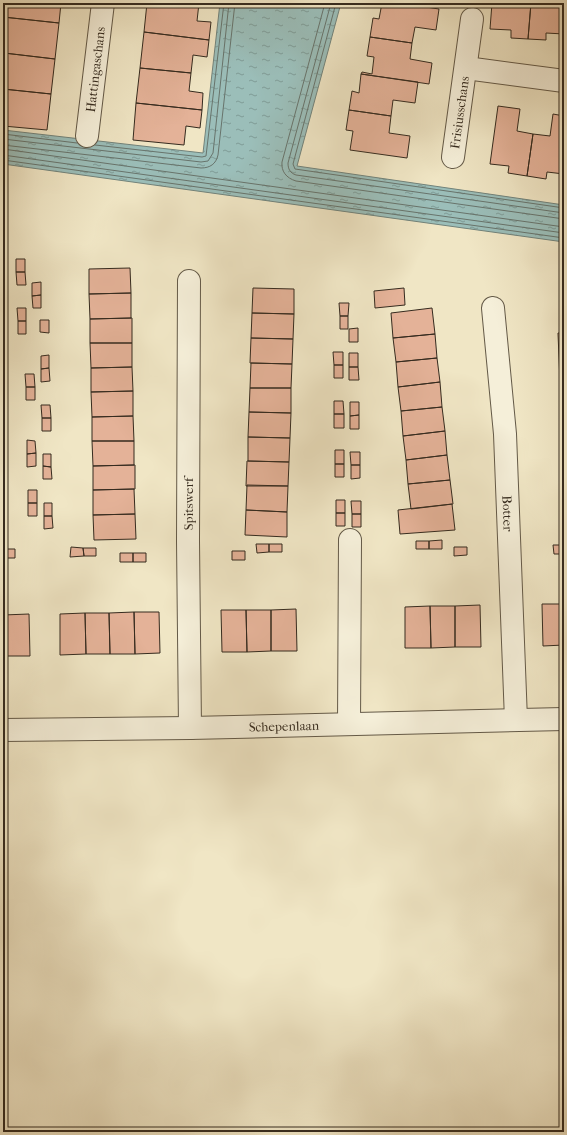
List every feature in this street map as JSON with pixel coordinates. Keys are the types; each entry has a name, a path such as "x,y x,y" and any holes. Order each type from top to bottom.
{"street":[{"name":"Hattingaschans","path":"87,136 103,3"},
{"name":"Frisiusschans","path":"453,157 472,19"},
{"name":"Frisiusschans","path":"466,68 564,81"},
{"name":"Spitswerf","path":"189,281 188,541 190,728"},
{"name":"Botter","path":"493,308 505,434 516,720"},
{"path":"349,724 350,540"},
{"name":"Schepenlaan","path":"3,730 190,728 564,719"}],"water":[{"path":"220,3 341,3 297,166 564,205 564,242 3,164 3,130 203,153"}],"building":[{"path":"3,3 61,3 59,23 3,17"},
{"path":"147,3 199,3 197,21 211,22 209,40 144,32"},
{"path":"382,3 400,3 439,9 436,30 415,27 412,43 370,37 373,18 379,19"},
{"path":"400,3 429,3 428,7"},
{"path":"492,3 531,3 528,39 511,38 511,30 490,29"},
{"path":"531,3 564,3 564,34 546,33 546,40 528,39"},
{"path":"3,17 59,23 55,59 4,53 6,35 3,35"},
{"path":"144,32 209,40 207,57 193,55 191,73 140,68"},
{"path":"370,37 412,43 410,59 432,63 429,84 361,74 362,72 372,74 374,57 367,56"},
{"path":"4,53 55,59 51,94 3,89"},
{"path":"140,68 191,73 189,91 203,93 202,110 136,103"},
{"path":"361,74 418,82 415,103 393,100 391,116 349,110 352,91 359,93"},
{"path":"3,89 51,94 47,130 3,126"},
{"path":"136,103 202,110 200,128 186,126 184,145 133,140"},
{"path":"498,106 520,109 517,131 533,134 527,176 508,173 509,166 490,164"},
{"path":"349,110 391,116 389,133 410,136 407,158 350,150 353,131 346,130"},
{"path":"553,114 564,116 564,174 547,172 546,179 527,176 533,134 550,136"},
{"path":"16,259 25,259 25,272 16,272"},
{"path":"130,268 131,293 89,294 89,269"},
{"path":"16,272 25,272 26,285 17,285"},
{"path":"41,282 41,295 32,296 32,283"},
{"path":"253,288 294,289 294,314 252,313"},
{"path":"404,288 405,305 375,308 374,291"},
{"path":"131,293 131,318 90,319 89,294"},
{"path":"41,295 41,308 33,308 32,296"},
{"path":"339,303 349,303 348,316 340,316"},
{"path":"17,308 26,308 26,321 18,321"},
{"path":"432,308 435,334 393,338 391,313"},
{"path":"252,313 294,314 293,339 251,338"},
{"path":"340,316 348,316 348,329 340,329"},
{"path":"132,318 132,343 90,343 90,319"},
{"path":"40,320 49,320 49,333 40,332"},
{"path":"18,321 26,321 26,334 18,334"},
{"path":"358,328 358,342 349,342 349,329"},
{"path":"558,333 564,333 564,358 559,358"},
{"path":"435,334 437,358 396,362 393,338"},
{"path":"251,338 293,339 292,364 250,363"},
{"path":"90,343 132,343 132,367 91,368"},
{"path":"333,352 343,352 343,365 334,365"},
{"path":"349,353 358,353 358,367 349,367"},
{"path":"49,355 49,368 41,369 41,356"},
{"path":"437,358 440,382 398,387 396,362"},
{"path":"559,358 564,358 564,383 560,383"},
{"path":"251,363 292,364 291,388 250,388"},
{"path":"334,365 343,365 343,378 334,378"},
{"path":"132,367 133,391 91,392 91,368"},
{"path":"349,367 358,367 359,380 349,380"},
{"path":"49,368 50,381 41,382 41,369"},
{"path":"25,374 34,374 35,387 26,387"},
{"path":"440,382 442,407 401,411 398,387"},
{"path":"560,383 564,383 564,408 560,408"},
{"path":"26,387 35,387 35,400 26,400"},
{"path":"250,388 291,388 291,413 249,412"},
{"path":"133,391 133,416 92,417 91,392"},
{"path":"334,401 343,401 344,414 334,414"},
{"path":"350,402 359,402 359,415 350,416"},
{"path":"41,405 50,405 51,418 42,418"},
{"path":"442,407 445,431 403,436 401,411"},
{"path":"560,408 564,408 564,432 560,432"},
{"path":"249,412 291,413 290,438 248,437"},
{"path":"334,414 344,414 344,428 334,428"},
{"path":"359,415 359,429 350,429 350,416"},
{"path":"133,416 134,441 92,441 92,417"},
{"path":"42,418 51,418 51,431 42,431"},
{"path":"445,431 447,455 406,460 403,436"},
{"path":"560,432 564,432 564,456 561,457"},
{"path":"248,437 290,438 289,462 248,461"},
{"path":"27,440 35,441 36,453 27,454"},
{"path":"92,441 134,441 134,465 93,466"},
{"path":"335,450 344,450 344,464 335,464"},
{"path":"350,452 360,452 360,465 351,465"},
{"path":"36,453 36,466 27,467 27,454"},
{"path":"43,454 51,454 51,467 43,466"},
{"path":"447,455 450,480 408,484 406,460"},
{"path":"564,456 564,481 561,481 561,457"},
{"path":"247,461 289,462 288,486 246,486"},
{"path":"335,464 344,464 344,477 335,477"},
{"path":"135,465 135,489 93,490 93,466"},
{"path":"351,465 360,465 360,478 351,479"},
{"path":"43,466 51,467 52,479 43,479"},
{"path":"450,480 453,504 411,509 408,484"},
{"path":"561,481 564,481 564,505 562,505"},
{"path":"247,485 288,486 287,512 246,510"},
{"path":"134,489 135,514 93,515 93,490"},
{"path":"28,490 37,490 37,503 28,503"},
{"path":"336,500 345,500 345,513 336,513"},
{"path":"351,501 361,501 361,514 352,514"},
{"path":"28,503 37,503 37,516 28,516"},
{"path":"44,503 52,503 52,516 44,516"},
{"path":"452,504 455,530 400,534 398,510"},
{"path":"562,505 564,505 564,531 563,531"},
{"path":"246,510 287,512 287,537 245,535"},
{"path":"336,513 345,513 345,526 336,526"},
{"path":"135,514 136,539 94,540 93,515"},
{"path":"352,514 361,514 361,527 352,527"},
{"path":"44,516 52,516 53,528 44,529"},
{"path":"442,540 442,549 429,549 429,541"},
{"path":"416,541 429,541 429,549 416,549"},
{"path":"256,544 269,544 269,552 257,553"},
{"path":"269,544 282,544 282,552 269,552"},
{"path":"553,545 564,545 564,554 554,554"},
{"path":"71,547 83,548 84,556 70,557"},
{"path":"454,547 467,547 467,555 454,556"},
{"path":"83,548 96,548 96,556 84,556"},
{"path":"3,549 15,549 15,558 3,558"},
{"path":"232,551 245,551 245,560 232,560"},
{"path":"120,553 133,553 133,562 120,562"},
{"path":"133,553 146,553 146,562 133,562"},
{"path":"542,604 564,604 564,645 543,646"},
{"path":"480,605 481,647 455,647 455,606"},
{"path":"430,606 455,606 455,647 431,648"},
{"path":"430,606 431,648 405,648 405,607"},
{"path":"296,609 297,651 271,651 271,610"},
{"path":"221,610 246,610 247,652 222,652"},
{"path":"246,610 271,610 271,651 247,652"},
{"path":"134,612 159,612 160,653 135,654"},
{"path":"134,612 135,654 110,654 109,613"},
{"path":"85,613 109,613 110,654 86,654"},
{"path":"85,613 86,654 60,655 60,614"},
{"path":"29,614 30,656 4,656 3,615"}]}
